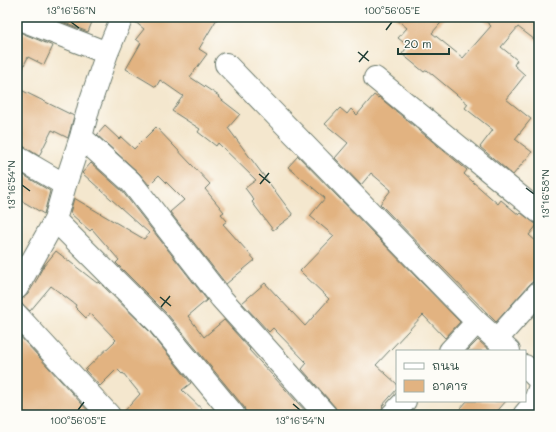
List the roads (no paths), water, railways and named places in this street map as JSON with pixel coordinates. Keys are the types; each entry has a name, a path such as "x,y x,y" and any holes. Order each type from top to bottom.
{"street":[{"path":"17,288 55,220 89,106 107,53 122,17"},
{"path":"17,18 107,53"},
{"path":"226,64 477,322 503,345 539,292"},
{"path":"375,78 539,212"},
{"path":"81,136 131,182 221,298 326,415"},
{"path":"17,157 65,185"},
{"path":"55,220 158,322 234,415"},
{"path":"17,315 109,415"},
{"path":"451,350 477,322"},
{"path":"526,367 539,380"},
{"path":"524,415 534,403 539,389"},
{"path":"392,415 404,402"}]}
